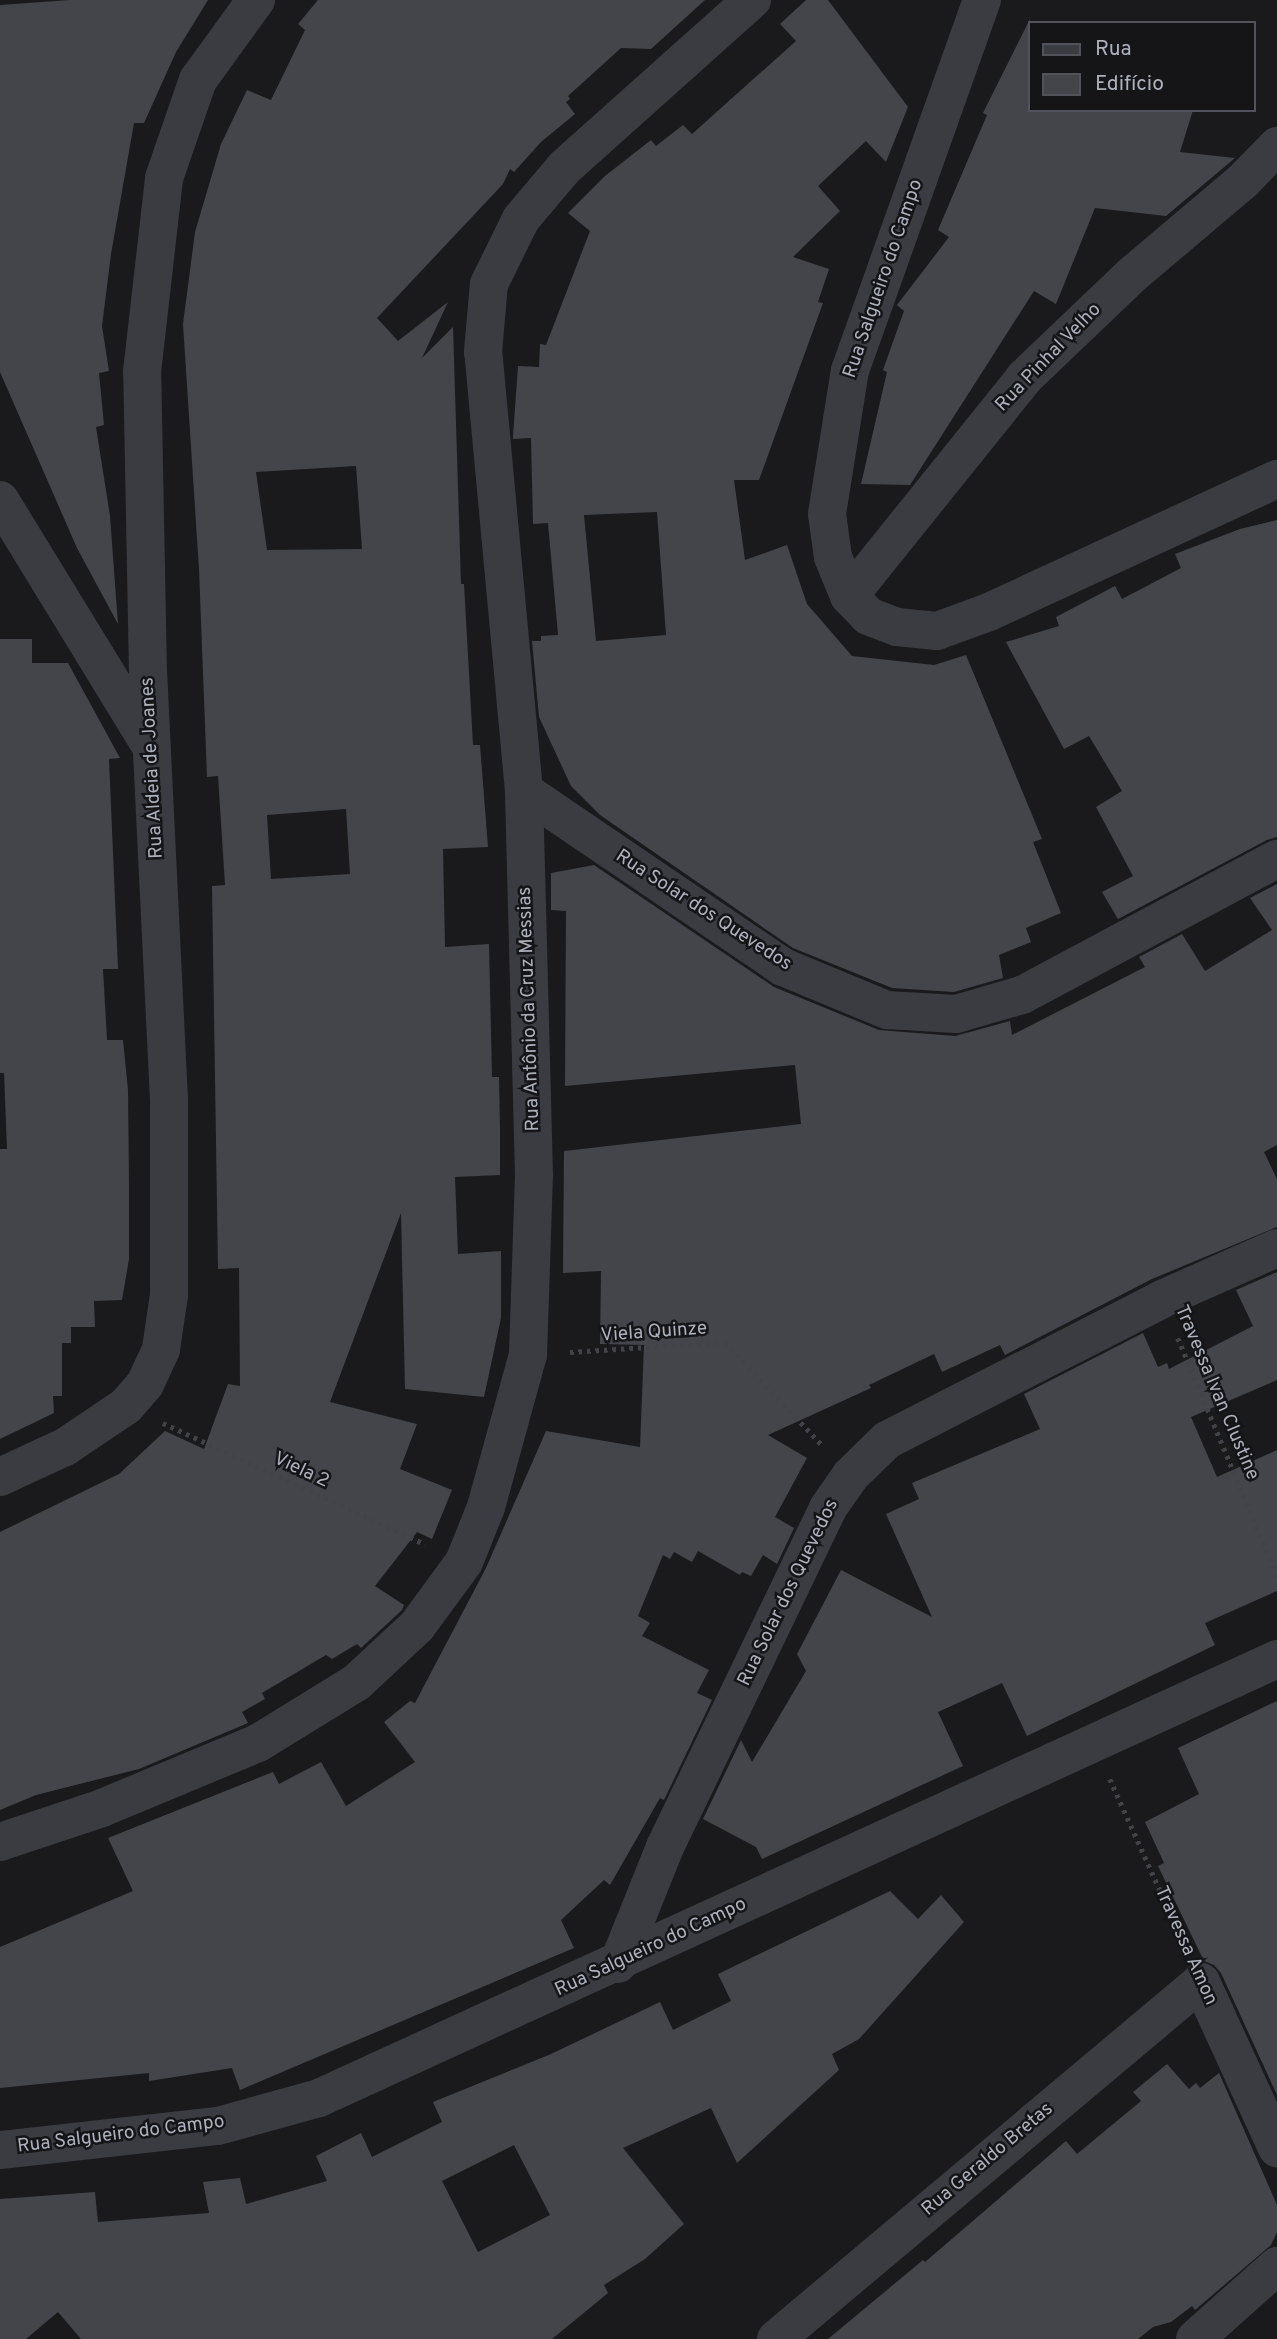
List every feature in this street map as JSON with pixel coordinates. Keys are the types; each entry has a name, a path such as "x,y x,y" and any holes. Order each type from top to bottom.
{"street":[{"name":"Rua Aldeia de Joanes","path":"0,1477 65,1447 126,1406 145,1384 161,1349 169,1295 169,1100 152,748 142,372 164,178 198,80 256,0"},
{"name":"Rua Antônio da Cruz Messias","path":"0,1842 102,1808 258,1743 357,1682 416,1626 464,1562 486,1507 528,1355 534,1175 524,792 483,352 489,284 521,219 565,167 752,0"},
{"name":"Rua Salgueiro do Campo","path":"982,0 850,370 827,513 832,557 849,596 868,616 897,627 937,631 989,612 1277,479"},
{"name":"Rua Pinhal Velho","path":"849,596 1024,378 1133,274 1244,181 1277,146"},
{"path":"0,500 152,748"},
{"name":"Rua Solar dos Quevedos","path":"524,792 783,967 887,1010 956,1014 1022,995 1277,859"},
{"name":"Rua Solar dos Quevedos","path":"618,1964 665,1847 828,1508 851,1475 887,1440 1162,1299 1277,1248"},
{"name":"Rua Salgueiro do Campo","path":"0,2150 218,2126 319,2098 618,1964 1277,1659"},
{"name":"Travessa Amon","path":"1201,1982 1277,2148"},
{"name":"Rua Geraldo Bretas","path":"776,2339 1201,1982"},
{"path":"1195,2339 1277,2266"}],"path":[{"name":"Travessa Ivan Clustine","path":"1162,1299 1277,1576"},
{"name":"Viela Quinze","path":"528,1355 725,1342 851,1475"},
{"name":"Viela 2","path":"126,1406 464,1562"},
{"name":"Travessa Amon","path":"1094,1743 1201,1982"}],"building":[{"path":"70,0 208,0 176,52 144,123 134,123 111,254 102,326 109,371 99,373 104,425 96,427 110,516 118,624 77,548 0,372 0,5"},
{"path":"318,0 705,0 651,49 621,48 568,96 570,99 566,102 575,114 541,142 514,172 510,169 503,184 377,318 398,341 448,302 422,358 453,327 461,584 464,584 473,745 480,745 488,847 443,849 445,947 489,944 492,1077 499,1077 500,1129 500,1175 455,1177 458,1254 501,1251 501,1318 484,1397 405,1389 401,1213 330,1402 417,1424 400,1469 452,1490 432,1539 417,1532 375,1586 404,1605 402,1610 361,1648 357,1644 332,1659 326,1655 262,1693 265,1699 242,1712 248,1723 139,1769 36,1795 0,1810 0,1532 119,1474 165,1431 204,1449 228,1384 240,1386 239,1268 218,1269 212,886 225,885 218,776 207,777 199,569 183,324 195,232 221,144 247,90 271,100 305,30 298,24","holes":["356,466 362,549 267,550 256,472","346,809 350,874 271,879 267,815"]},
{"path":"806,0 828,0 908,107 886,162 866,141 818,186 840,211 793,257 829,269 818,302 823,303 759,480 734,480 745,560 787,545 807,604 852,656 934,665 966,655 1042,839 1033,842 1061,913 1026,928 1031,942 999,955 1003,978 954,992 892,988 793,948 600,815 571,786 539,717 532,641 541,641 541,636 558,635 548,523 533,524 531,438 513,439 513,436 518,366 539,367 540,344 546,345 590,231 568,213 605,176 651,140 656,146 683,125 692,134 796,41 780,24","holes":["657,512 666,635 596,641 584,515"]},
{"path":"1028,23 1028,112 1192,112 1180,152 1235,158 1166,216 1095,208 1056,304 1034,291 910,485 861,484 887,372 883,370 904,311 897,305 949,237 938,230 987,115 983,113"},
{"path":"1277,520 1277,837 1118,919 1102,892 1133,876 1096,807 1122,791 1089,736 1064,749 1006,642 1059,626 1056,617 1115,586 1122,599 1181,568 1175,554 1240,529"},
{"path":"0,639 32,639 32,663 68,663 120,758 109,759 118,969 103,969 107,1040 123,1040 128,1090 129,1259 122,1300 94,1301 95,1327 71,1327 71,1343 62,1343 62,1396 53,1396 54,1413 0,1439 0,1149 7,1149 4,1073 0,1073"},
{"path":"594,865 774,987 879,1030 955,1036 1010,1021 1012,1035 1145,967 1139,957 1182,934 1205,971 1272,930 1250,898 1277,884 1277,1145 1264,1152 1277,1179 1277,1227 1152,1279 1005,1355 1000,1345 942,1372 934,1354 869,1385 871,1388 768,1435 807,1458 775,1517 794,1528 777,1564 763,1555 751,1576 742,1572 740,1575 698,1551 692,1562 674,1552 670,1559 663,1555 638,1616 650,1623 642,1636 709,1670 697,1693 712,1700 664,1800 660,1798 610,1885 604,1880 561,1920 574,1948 240,2090 232,2068 149,2081 149,2073 0,2088 0,1947 133,1891 108,1838 273,1772 279,1784 321,1762 346,1806 415,1762 384,1722 410,1701 415,1703 486,1568 546,1431 640,1447 644,1345 600,1344 601,1271 563,1273 564,1151 801,1124 795,1065 565,1086 566,911 551,910 551,873"},
{"path":"1277,1272 1277,1380 1191,1417 1217,1477 1277,1450 1277,1591 1205,1623 1215,1645 1027,1736 1002,1683 938,1712 963,1766 762,1859 756,1847 703,1819 741,1740 752,1762 806,1671 797,1654 841,1570 932,1617 886,1514 919,1499 912,1483 1040,1429 1024,1394 1143,1333 1158,1367 1167,1363 1169,1369 1253,1326 1236,1290"},
{"path":"1277,1701 1277,2095 1221,1973 1214,1965 1204,1961 1158,1866 1164,1863 1145,1822 1199,1794 1178,1748"},
{"path":"890,1891 918,1919 941,1895 964,1922 859,2039 832,2054 839,2070 737,2163 711,2108 623,2148 684,2224 645,2259 604,2285 608,2293 552,2339 81,2339 58,2312 26,2339 0,2339 0,2199 95,2192 98,2222 209,2213 203,2182 240,2178 246,2204 327,2181 316,2156 361,2133 372,2157 442,2122 433,2102 551,2054 660,2002 673,2030 731,2001 718,1974","holes":["514,2145 550,2215 478,2252 442,2181"]},
{"path":"1167,2064 1189,2089 1196,2083 1200,2088 1219,2073 1277,2205 1277,2232 1271,2245 1195,2310 1192,2306 1171,2322 1153,2327 1138,2339 828,2339 923,2260 925,2262 1066,2141 1077,2154 1141,2101 1133,2092"}]}
